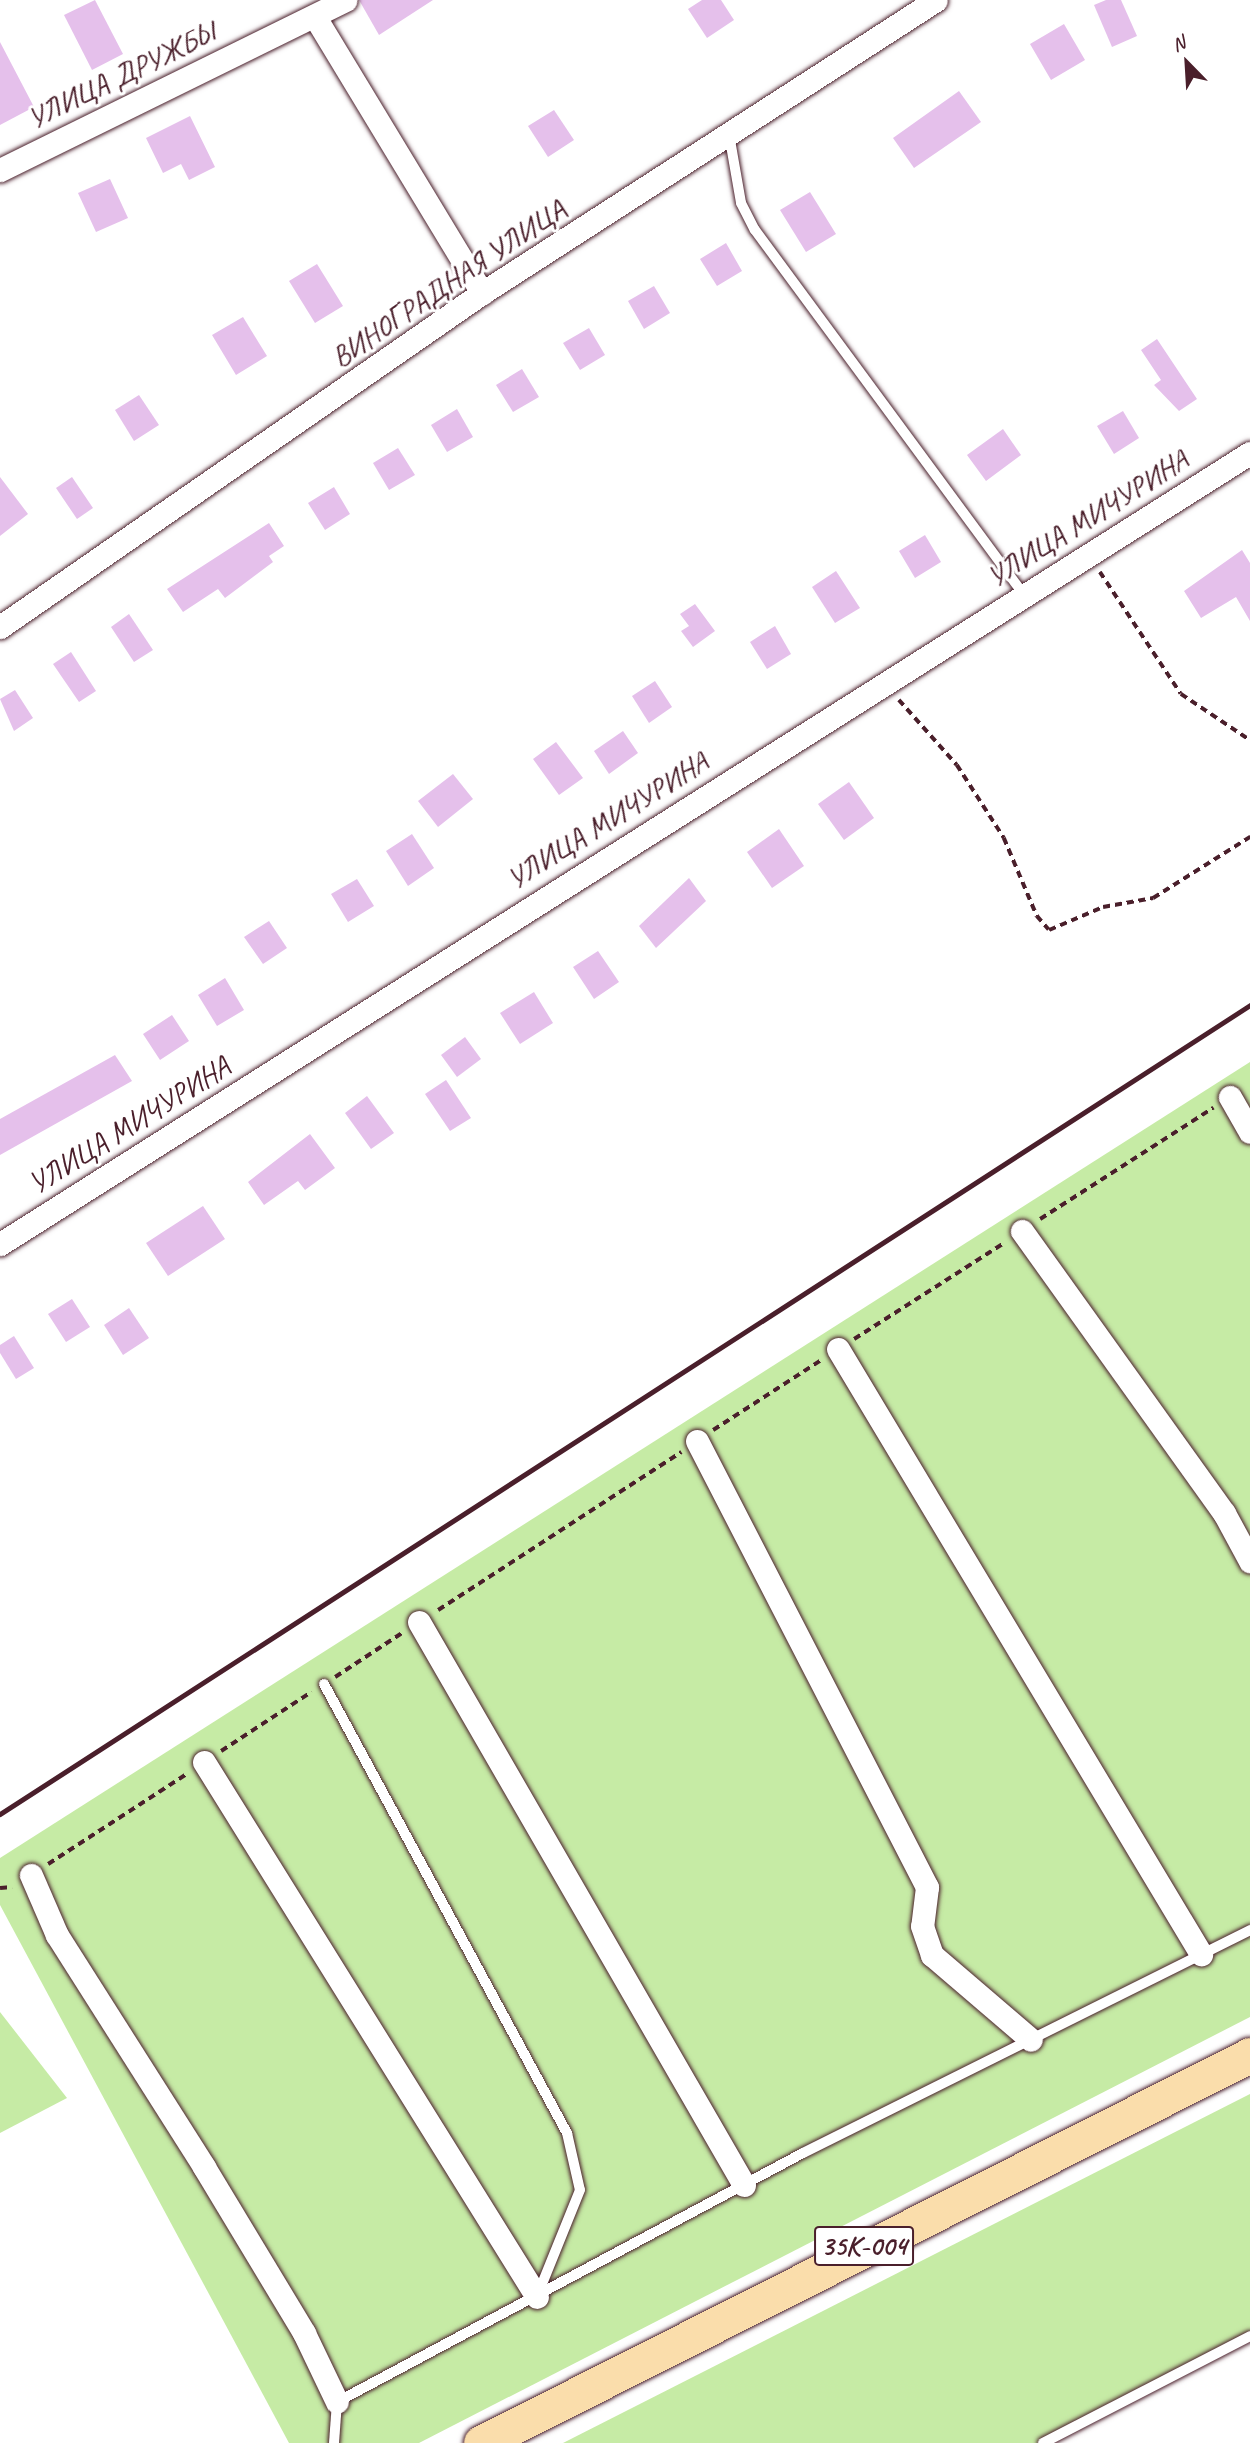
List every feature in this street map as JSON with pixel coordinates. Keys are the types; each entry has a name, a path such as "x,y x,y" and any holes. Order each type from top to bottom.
{"main road":[{"name":"35К-004","path":"481,2443 1250,2055"}],"street":[{"name":"УЛИЦА ДРУЖБЫ","path":"0,170 345,0"},
{"name":"ВИНОГРАДНАЯ УЛИЦА","path":"0,627 482,293 936,0"},
{"path":"315,16 482,293"},
{"name":"УЛИЦА МИЧУРИНА","path":"0,1244 1250,453"},
{"path":"1230,1097 1250,1132"},
{"path":"1022,1231 1224,1513 1250,1561"},
{"path":"838,1349 1201,1954"},
{"path":"696,1441 927,1887 922,1926 932,1955 1031,2040"},
{"path":"419,1622 744,2185"},
{"path":"204,1762 537,2297"},
{"path":"31,1875 57,1935 212,2178 304,2333 337,2402"}],"lane":[{"path":"729,134 741,203 755,230 1024,595"},
{"path":"324,1684 567,2133 580,2190 537,2297"},
{"path":"334,2443 337,2402 744,2185 1250,1930"},
{"path":"1043,2443 1250,2336"}],"path":[{"path":"1088,554 1181,694 1250,740"},
{"path":"882,684 957,765 1004,838 1037,916 1049,930 1103,907 1153,898 1250,837"},
{"path":"31,1875 1230,1097"}],"green space":[{"path":"1250,1062 1250,2017 419,2443 289,2443 0,1905 0,1858"},
{"path":"0,2012 67,2098 0,2133"},
{"path":"1250,2094 1250,2336 1044,2443 563,2443"}],"building":[{"path":"95,0 123,54 92,70 64,15"},
{"path":"359,0 433,0 379,35"},
{"path":"702,0 721,0 734,20 707,38 688,9"},
{"path":"1106,0 1121,0 1137,36 1112,47 1094,5"},
{"path":"1064,24 1085,60 1051,80 1030,44"},
{"path":"0,42 34,107 0,125"},
{"path":"959,91 981,122 914,168 893,138"},
{"path":"554,110 574,140 548,157 528,126"},
{"path":"190,116 215,167 189,180 181,164 163,173 146,138"},
{"path":"110,179 128,218 96,232 78,193"},
{"path":"810,192 836,234 806,252 780,210"},
{"path":"726,243 742,271 717,286 700,259"},
{"path":"317,264 343,306 315,323 289,281"},
{"path":"654,286 670,313 644,329 628,301"},
{"path":"243,317 267,356 236,375 212,335"},
{"path":"589,328 605,355 580,370 563,343"},
{"path":"1157,339 1197,399 1179,411 1154,385 1161,380 1141,350"},
{"path":"522,369 539,397 513,412 496,385"},
{"path":"139,395 159,425 134,441 115,410"},
{"path":"457,409 473,437 447,452 431,425"},
{"path":"1123,411 1139,438 1114,454 1097,426"},
{"path":"1003,429 1021,455 986,481 967,455"},
{"path":"398,448 415,475 389,490 373,463"},
{"path":"0,477 28,514 0,536"},
{"path":"72,477 93,508 77,519 56,488"},
{"path":"334,487 350,514 325,530 308,503"},
{"path":"269,523 284,546 269,556 273,562 225,598 218,589 183,612 167,589"},
{"path":"925,535 941,562 915,578 899,551"},
{"path":"1242,550 1250,563 1250,621 1236,597 1201,618 1184,591"},
{"path":"836,571 860,608 835,623 812,587"},
{"path":"695,604 715,631 693,647 681,631 689,626 680,614"},
{"path":"129,614 153,650 134,662 111,627"},
{"path":"775,626 791,654 767,669 750,642"},
{"path":"71,652 96,691 79,702 53,664"},
{"path":"655,681 672,707 649,723 632,696"},
{"path":"15,690 33,718 14,731 0,699"},
{"path":"623,731 638,753 609,774 594,751"},
{"path":"556,742 583,778 559,795 533,759"},
{"path":"453,774 473,799 438,827 418,801"},
{"path":"849,782 874,818 844,840 818,804"},
{"path":"779,829 804,866 772,888 747,852"},
{"path":"412,834 434,868 408,886 386,851"},
{"path":"689,878 706,901 656,948 639,926"},
{"path":"357,879 374,906 348,922 331,894"},
{"path":"269,921 287,948 263,964 244,937"},
{"path":"598,951 619,982 594,999 573,967"},
{"path":"225,978 244,1010 217,1026 198,995"},
{"path":"534,992 553,1023 520,1044 500,1013"},
{"path":"172,1015 189,1041 160,1060 143,1034"},
{"path":"465,1037 481,1059 457,1077 441,1055"},
{"path":"115,1055 132,1081 0,1155 0,1119"},
{"path":"446,1080 471,1118 450,1131 425,1094"},
{"path":"367,1096 394,1133 371,1149 345,1113"},
{"path":"310,1134 335,1168 305,1190 298,1181 264,1205 248,1182"},
{"path":"203,1206 225,1239 168,1276 146,1243"},
{"path":"72,1299 90,1327 66,1342 48,1314"},
{"path":"129,1308 149,1338 123,1355 104,1325"},
{"path":"14,1336 34,1368 16,1379 0,1353 0,1345"}],"railway":[{"path":"0,1814 1250,1005"}]}
